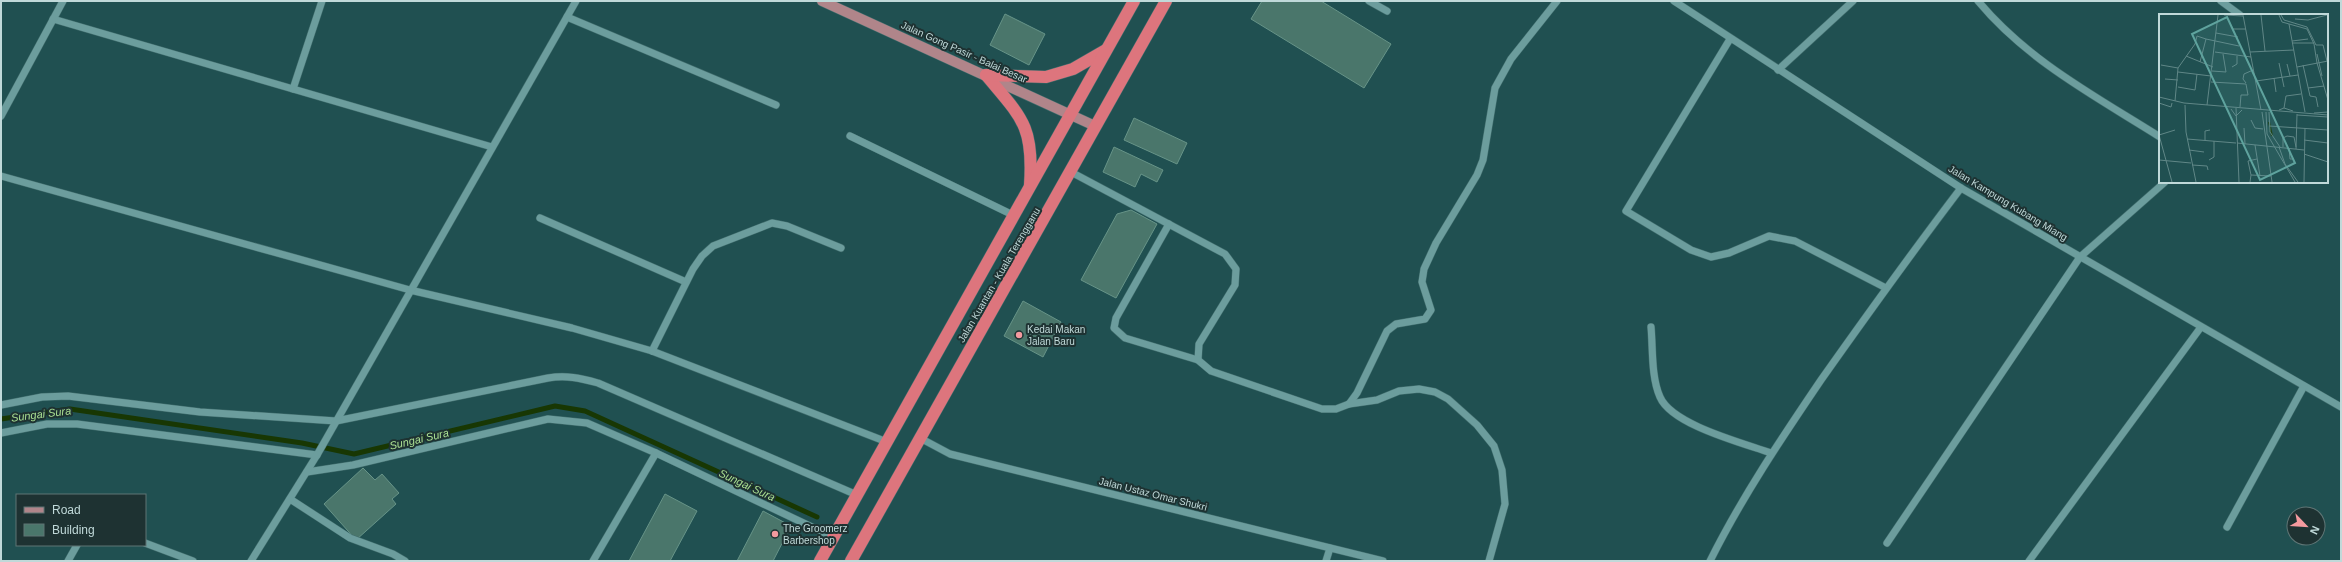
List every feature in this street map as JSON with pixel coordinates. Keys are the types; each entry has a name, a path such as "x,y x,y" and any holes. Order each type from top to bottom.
{"highway":[{"name":"Jalan Kuantan - Kuala Terengganu","path":"820,561 1030,190 1070,114 1134,1"},
{"name":"Jalan Kuantan - Kuala Terengganu","path":"851,561 1166,1"},
{"path":"986,75 1046,77 1073,69 1106,50"},
{"path":"986,75 1016,110 1025,126 1032,158 1030,190"}],"main road":[{"name":"Jalan Gong Pasir - Balai Besar","path":"822,1 1095,126"}],"street":[{"path":"1,116 63,1"},
{"path":"293,89 322,1"},
{"path":"252,561 318,453 576,1"},
{"path":"1369,1 1387,11"},
{"path":"1349,404 1358,393 1386,331 1396,324 1425,319 1431,310 1422,282 1424,269 1436,243 1477,175 1483,160 1495,88 1511,59 1557,1"},
{"name":"Jalan Kampung Kubang Miang","path":"1674,1 1730,39 1961,188 2080,258 2341,407"},
{"path":"1778,70 1853,1"},
{"path":"1978,1 1997,24 2038,60 2159,136"},
{"path":"2221,1 2239,14"},
{"path":"567,17 776,106"},
{"path":"53,19 492,147"},
{"path":"1730,39 1626,211 1691,250 1711,257 1729,254 1769,236 1795,242 1886,288"},
{"path":"850,136 1015,216"},
{"path":"1071,172 1225,254 1236,269 1235,285 1199,344 1198,360"},
{"path":"1,176 410,290 572,328 652,352 887,442"},
{"path":"1887,542 2080,258 2164,183"},
{"path":"1710,561 1729,523 1771,453 1886,288 1961,188"},
{"path":"540,218 686,282"},
{"path":"652,352 686,282 702,256 713,246 772,223 787,226 841,248"},
{"path":"1169,224 1116,318 1114,328 1125,338 1198,360 1211,371 1322,410 1336,409 1349,404 1377,400 1399,391 1419,389 1435,392 1448,399 1477,425 1494,446 1502,470 1506,504 1489,561"},
{"path":"1651,327 1656,383 1660,397 1666,408 1704,428 1771,453"},
{"path":"2029,561 2201,327"},
{"path":"1,405 42,397 68,396 200,412 336,421 548,378 564,376 578,377 598,383 857,495"},
{"path":"2227,527 2304,386"},
{"path":"307,472 353,466 548,419 568,419 587,423 656,453 833,537"},
{"path":"1,433 47,424 77,424 318,453"},
{"name":"Jalan Ustaz Omar Shukri","path":"920,438 950,454 1383,561"},
{"path":"593,561 656,453"},
{"path":"290,499 350,538 394,554 405,561"},
{"path":"146,544 193,561"},
{"path":"68,561 76,546"},
{"path":"1326,561 1330,548"}],"building":[{"path":"1262,1 1321,1 1391,44 1364,88 1251,19"},
{"path":"1005,14 1045,34 1029,65 990,45"},
{"path":"1134,118 1187,143 1177,164 1124,140"},
{"path":"1114,147 1163,170 1157,182 1141,174 1135,187 1103,172"},
{"path":"1131,210 1157,224 1116,298 1081,280 1117,214"},
{"path":"1023,301 1061,322 1043,357 1004,336"},
{"path":"363,468 375,480 382,474 399,493 392,499 396,504 356,540 324,504"},
{"path":"665,494 697,511 670,561 629,561"},
{"path":"763,511 791,526 773,561 737,561"}],"waterway":[{"name":"Sungai Sura","path":"1,419 70,409 302,443 354,454 555,406 585,411 817,517"}],"place":[{"name":"Kedai Makan Jalan Baru","path":"1019,335"},
{"name":"The Groomerz Barbershop","path":"775,534"}]}
